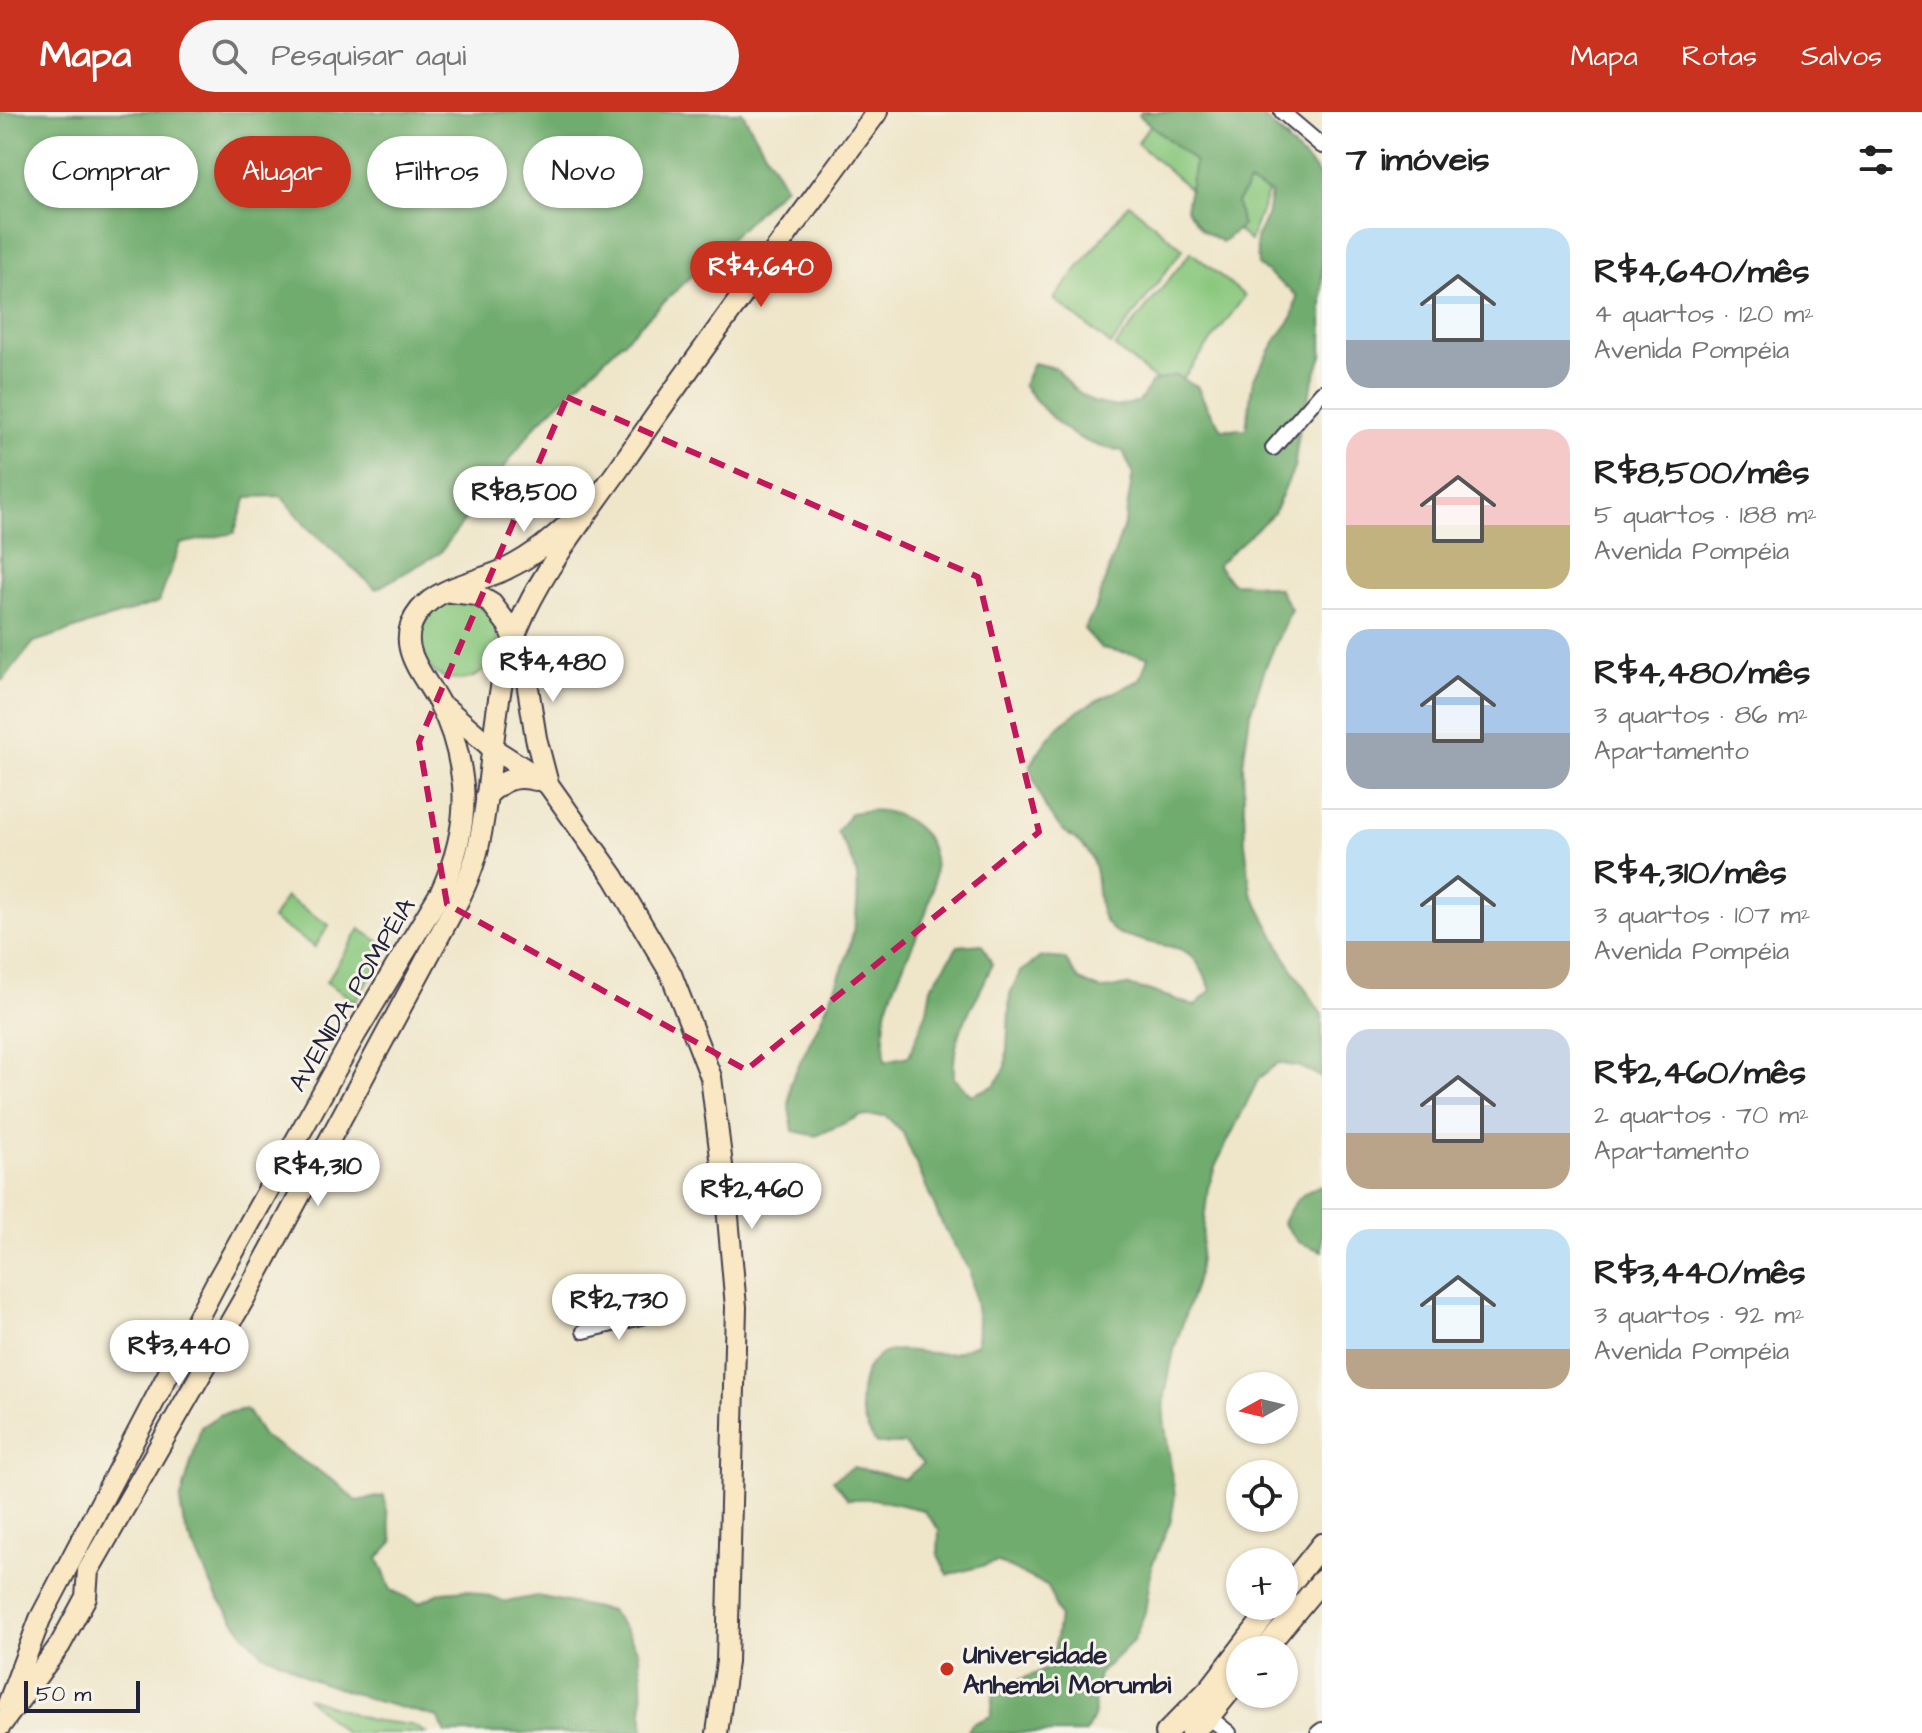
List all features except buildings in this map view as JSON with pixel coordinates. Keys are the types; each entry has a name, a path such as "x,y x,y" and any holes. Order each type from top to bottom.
{"main road":[{"name":"AVENIDA POMPÉIA","path":"0,1726 60,1645 86,1597 88,1571 328,1146 459,899 477,851 495,712 525,612 551,566 610,481 877,112"},
{"name":"AVENIDA POMPÉIA","path":"0,1726 40,1619 179,1353 279,1169 450,873 461,827 463,784 451,730 438,701 412,660 409,637 416,615 423,606 443,594 531,557 573,520 610,481"},
{"path":"443,594 460,591 477,595 502,614 515,637 525,669 536,738 548,784 614,877 671,974 711,1077 736,1307 727,1662 717,1733"},
{"path":"438,701 492,748 548,784"},
{"path":"486,796 500,784 516,777 548,784"},
{"path":"279,1169 291,1169 298,1181 287,1218"},
{"path":"179,1353 192,1370 204,1368"},
{"path":"1298,1574 1322,1544"},
{"path":"1276,1636 1322,1580"},
{"path":"1166,1733 1210,1688 1262,1620"},
{"path":"1191,1733 1226,1696"}],"street":[{"path":"1282,112 1322,146"},
{"path":"1273,448 1321,396"},
{"path":"584,1331 645,1316"},
{"path":"1209,1717 1229,1733"}],"highlighted area":[{"path":"567,397 978,577 1039,832 746,1070 447,904 419,742"}],"green space":[{"path":"0,112 742,112 785,186 536,425 440,553 376,589 306,526 281,496 247,497 234,533 180,544 159,602 34,642 0,680"},
{"path":"1141,112 1254,112 1264,118 1315,169 1322,181 1322,355 1301,419 1294,468 1274,513 1217,565 1232,583 1279,589 1291,609 1265,668 1250,714 1243,763 1245,843 1251,892 1288,962 1322,1015 1322,1078 1301,1067 1278,1063 1259,1078 1216,1165 1208,1188 1198,1275 1174,1350 1165,1395 1164,1419 1175,1496 1171,1520 1152,1565 1145,1612 1134,1640 1099,1674 1094,1696 1095,1712 1086,1733 967,1733 972,1724 991,1716 994,1690 1052,1667 1059,1616 1047,1585 997,1562 948,1575 938,1555 939,1530 923,1510 874,1499 848,1499 833,1480 853,1467 905,1479 923,1464 904,1444 876,1444 863,1416 860,1402 862,1386 868,1369 876,1358 886,1352 953,1353 977,1344 978,1320 970,1271 944,1228 903,1133 886,1116 860,1116 816,1136 793,1131 789,1108 790,1084 837,984 853,931 857,877 852,859 837,832 851,813 884,811 906,820 929,843 935,865 925,916 886,1012 885,1061 909,1056 927,1011 931,987 958,946 982,944 992,964 956,1045 954,1078 971,1095 994,1086 1006,1067 1010,994 1020,972 1041,957 1065,959 1079,980 1102,990 1126,985 1195,1006 1211,990 1196,961 1188,954 1180,949 1120,934 1107,924 1100,907 1096,871 1090,855 1050,814 1038,792 1030,767 1051,734 1063,723 1090,704 1140,680 1148,657 1101,648 1084,629 1096,607 1125,522 1133,473 1123,451 1078,437 1044,410 1023,385 1033,363 1056,368 1073,388 1093,402 1116,407 1139,402 1152,382 1175,375 1197,386 1222,429 1246,429 1253,379 1292,318 1297,296 1258,265 1256,238 1267,216 1271,193 1249,183 1237,203 1242,226 1222,242 1201,229 1186,209 1195,162 1139,115"},
{"path":"1160,112 1256,112 1288,139 1250,241 1137,143"},
{"path":"1129,204 1183,249 1111,345 1054,299"},
{"path":"1191,252 1245,296 1172,393 1115,347"},
{"path":"458,600 473,603 486,612 495,625 498,640 495,655 486,668 473,677 458,680 443,677 430,668 421,655 418,640 421,625 430,612 443,603"},
{"path":"286,897 329,925 315,947 272,919"},
{"path":"360,929 389,948 355,1001 326,982"},
{"path":"1322,1186 1322,1251 1298,1242 1283,1223 1298,1200 1308,1191"},
{"path":"246,1409 263,1436 337,1483 356,1501 384,1496 393,1542 378,1558 391,1590 419,1603 442,1592 467,1590 506,1602 537,1596 611,1611 638,1651 642,1675 643,1733 446,1733 437,1717 379,1702 308,1678 286,1663 263,1654 216,1595 184,1526 180,1502 201,1427 221,1414"},
{"path":"306,1697 370,1720 412,1725 426,1733 345,1733"}],"place":[{"name":"Universidade Anhembi Morumbi","path":"947,1669"}]}
